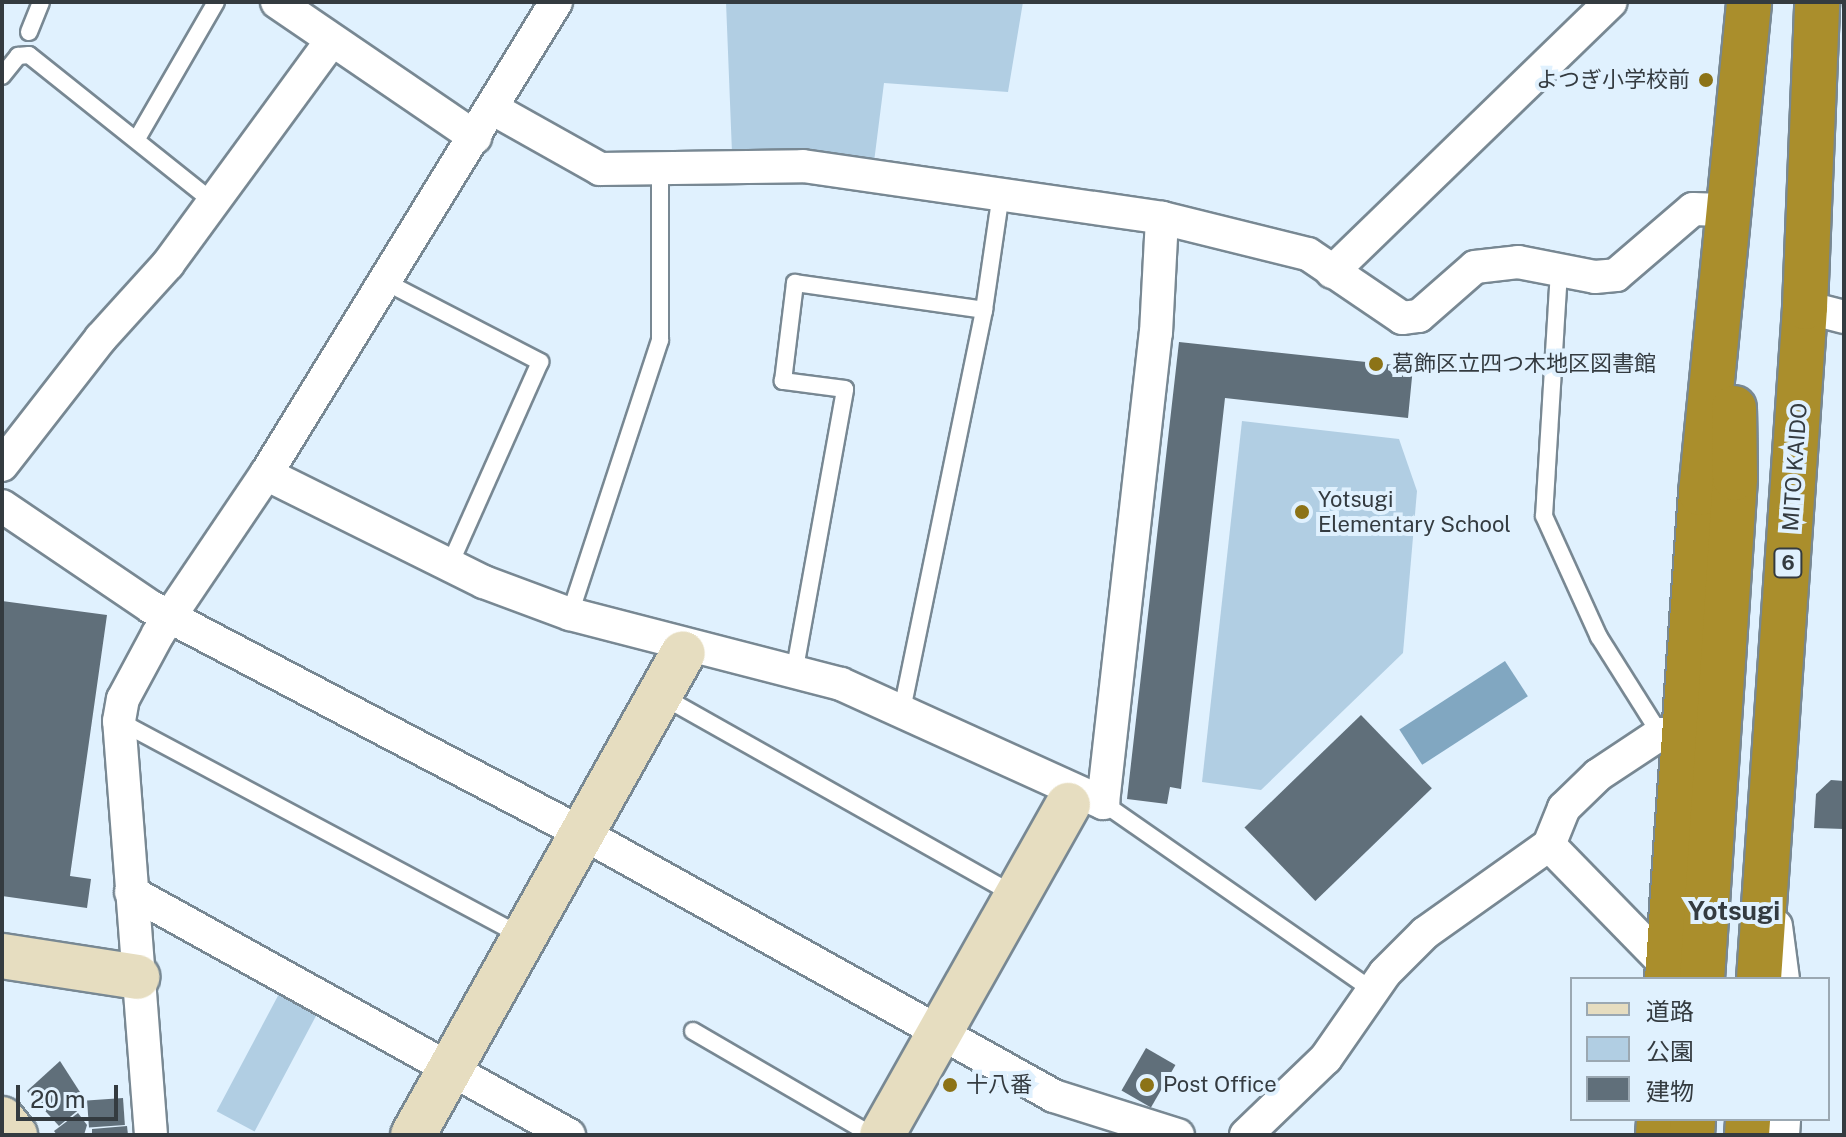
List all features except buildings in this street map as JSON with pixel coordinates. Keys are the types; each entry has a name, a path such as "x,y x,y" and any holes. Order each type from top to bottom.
{"highway":[{"name":"MITO KAIDO","path":"1759,977 1825,312 1813,146 1817,2"},
{"path":"1813,146 1828,2"},
{"path":"1679,975 1671,734 1730,210 1746,8"},
{"path":"1679,975 1735,478 1730,210"}],"street":[{"path":"277,2 330,43 475,137"},
{"path":"151,1135 119,721 123,699 171,614 266,474 384,281 495,110 556,2"},
{"path":"1332,272 1611,2"},
{"path":"2,465 212,201 330,43"},
{"path":"495,110 600,169 803,166 1162,218 1308,254 1402,318 1419,316 1475,267 1518,262 1559,271 1616,275 1693,209 1730,210"},
{"path":"882,1135 1017,896 1082,800 1156,333 1162,218"},
{"path":"266,474 449,566 570,614 685,648 795,668 902,710 1082,800"},
{"path":"2,506 151,607 171,614 582,833 1108,1125 1178,1135"},
{"path":"413,1135 685,648"},
{"path":"1246,1135 1326,1058 1375,992 1385,973 1425,933 1549,845 1564,808 1598,775 1671,734"},
{"path":"1549,845 1679,975"},
{"path":"1768,867 1783,977"},
{"path":"131,892 569,1135"},
{"path":"2,956 137,977"},
{"path":"2,1119 15,1135"}],"lane":[{"path":"29,32 41,2"},
{"path":"138,137 216,2"},
{"path":"2,76 18,56 29,55 138,137 212,201"},
{"path":"570,614 660,340 660,170"},
{"path":"902,710 984,310 1001,194"},
{"path":"1559,271 1544,516 1599,637 1671,734"},
{"path":"384,281 540,362 449,566"},
{"path":"795,668 845,389 783,381 795,283 984,310"},
{"path":"659,694 1017,896"},
{"path":"119,721 525,938"},
{"path":"1082,800 1375,992"},
{"path":"693,1031 872,1135"}],"green space":[{"path":"726,2 1023,2 1008,92 884,83 874,162 732,153"},
{"path":"1242,421 1399,439 1417,491 1403,653 1261,790 1202,782"},
{"path":"280,992 318,1012 255,1131 217,1111"}],"shaded area":[{"path":"1505,661 1528,696 1422,765 1399,730"}],"place":[{"name":"よつぎ小学校前","path":"1706,80"},
{"name":"葛飾区立四つ木地区図書館","path":"1376,364"},
{"name":"Yotsugi Elementary School","path":"1302,512"},
{"name":"十八番","path":"950,1085"},
{"name":"Post Office","path":"1147,1085"}],"district":[{"name":"Yotsugi","path":"1734,911"}]}
